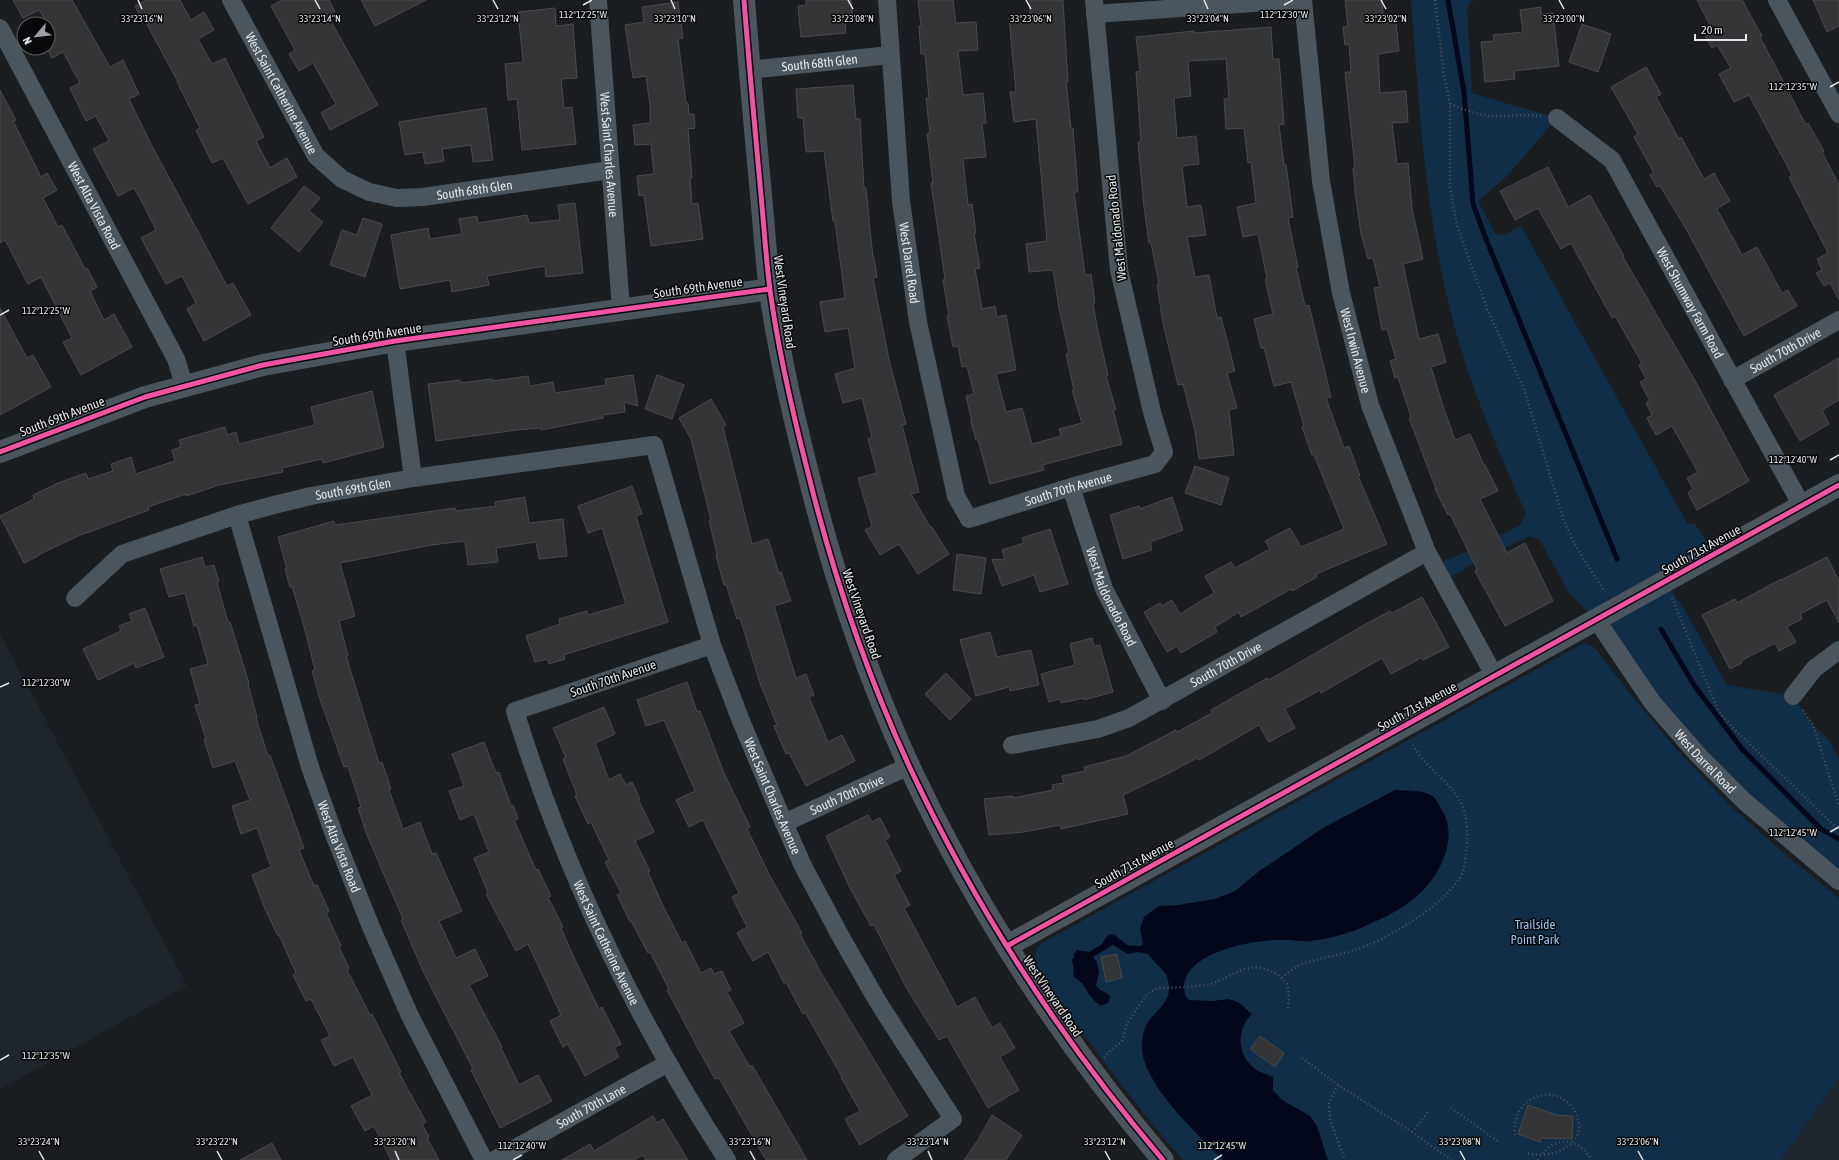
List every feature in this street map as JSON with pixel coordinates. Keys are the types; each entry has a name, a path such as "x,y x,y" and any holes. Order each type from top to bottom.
{"street":[{"name":"West Saint Catherine Avenue","path":"231,0 316,156 342,179"},
{"name":"West Saint Charles Avenue","path":"598,0 621,309"},
{"name":"West Vineyard Road","path":"744,0 749,70 770,289 789,396 828,549 866,660 909,766 959,865 1007,946 1053,1018 1091,1070 1163,1160"},
{"name":"West Darrel Road","path":"887,0 901,201 918,322 956,496 969,519"},
{"path":"1095,7 1296,0"},
{"name":"West Irwin Avenue","path":"1303,0 1321,181 1341,293 1370,405 1427,552 1494,675"},
{"path":"1776,0 1839,114"},
{"name":"West Maldonado Road","path":"1095,7 1119,270 1152,412 1164,452"},
{"name":"West Alta Vista Road","path":"0,28 176,359 184,385"},
{"name":"South 68th Glen","path":"749,70 890,55"},
{"name":"West Shumway Farm Road","path":"1557,118 1612,160 1802,506"},
{"name":"South 68th Glen","path":"342,179 368,192 396,198 423,197 610,170"},
{"name":"South 69th Avenue","path":"0,452 145,397 184,385 263,365 395,341 770,289"},
{"name":"South 70th Drive","path":"1732,380 1839,320"},
{"path":"395,341 413,478"},
{"name":"West Saint Charles Avenue","path":"654,445 712,645 741,721 803,866 878,1002 953,1119 896,1160"},
{"name":"South 69th Glen","path":"75,598 122,554 237,515 311,496 413,478 654,445"},
{"name":"South 70th Avenue","path":"969,519 1071,487 1155,464 1164,452"},
{"name":"South 71st Avenue","path":"1007,946 1839,485"},
{"name":"West Maldonado Road","path":"1071,487 1104,589 1162,701"},
{"name":"West Alta Vista Road","path":"237,515 310,767 335,837 370,927 410,1016 484,1160"},
{"name":"South 70th Drive","path":"1012,745 1098,729 1128,718 1162,701 1427,552"},
{"name":"West Darrel Road","path":"1596,619 1652,702 1699,756 1744,801 1839,881"},
{"name":"South 70th Avenue","path":"514,711 712,645"},
{"path":"1793,696 1814,669 1839,650"},
{"name":"West Saint Catherine Avenue","path":"514,711 529,757 560,841 615,963 668,1063 727,1160"},
{"name":"South 70th Drive","path":"784,823 909,766"},
{"name":"South 70th Lane","path":"494,1160 668,1063"}],"path":[{"path":"1435,0 1444,75 1450,104 1450,187 1457,226 1488,311 1524,389 1564,521 1576,547 1605,592"},
{"path":"1450,104 1465,110 1495,116 1526,114 1557,118"},
{"path":"1665,581 1719,712 1734,730 1839,830"},
{"path":"1793,696 1813,725 1839,806"},
{"path":"1282,978 1301,964 1354,951 1385,937 1422,915 1448,892 1463,871 1467,847 1466,822 1462,803 1451,789 1422,760 1413,745"},
{"path":"1091,1070 1122,1041 1127,1023 1148,993 1158,988 1193,987 1211,984 1254,966 1266,968 1282,978 1287,984 1289,994 1288,1012"},
{"path":"1302,1058 1338,1085 1412,1132 1451,1160"},
{"path":"1338,1085 1329,1103 1330,1120 1345,1160"},
{"path":"1515,1136 1515,1118 1523,1104 1532,1098 1547,1095 1558,1097 1568,1103 1576,1115 1578,1126 1574,1143 1565,1153"},
{"path":"1451,1108 1499,1142"},
{"path":"1412,1132 1429,1110"},
{"path":"1539,1159 1544,1150 1552,1144 1564,1141 1574,1143 1584,1149 1592,1160"},
{"path":"1527,1153 1539,1159 1546,1158"}],"shaded area":[{"path":"0,634 187,986 0,1089"},
{"path":"1395,790 1430,794 1436,800 1445,817 1448,827 1447,848 1439,869 1426,887 1409,903 1359,929 1343,934 1311,941 1270,940 1227,949 1200,961 1191,970 1184,982 1185,995 1189,1000 1213,1001 1228,999 1238,1002 1252,1014 1243,1026 1240,1040 1241,1048 1247,1061 1255,1069 1273,1077 1273,1090 1282,1100 1310,1116 1317,1126 1328,1160 1223,1160 1185,1122 1159,1090 1149,1073 1143,1057 1142,1042 1145,1028 1151,1018 1164,1003 1169,992 1167,977 1163,971 1148,954 1137,952 1128,954 1113,945 1093,957 1097,962 1099,972 1096,985 1110,996 1109,1002 1101,1006 1093,1000 1083,984 1073,975 1074,971 1072,960 1074,954 1077,950 1089,952 1102,944 1107,936 1111,934 1115,935 1127,945 1140,946 1143,944 1140,929 1144,917 1159,906 1178,905 1215,899 1235,891 1258,872 1323,828"},
{"path":"1839,1078 1839,1160 1781,1160"}],"green space":[{"path":"1411,0 1480,0 1471,1 1467,8 1472,93 1557,118 1507,176 1478,201 1495,233 1504,235 1521,226 1687,523 1695,524 1715,554 1665,582 1684,609 1727,685 1793,696 1813,725 1829,740 1839,759 1839,881 1699,756 1596,619 1570,594 1539,539 1529,536 1478,561 1444,581 1434,565 1473,549 1520,525 1526,514 1493,437 1464,359 1451,315 1441,271 1433,226 1422,136"},
{"name":"Trailside Point Park","path":"1584,643 1595,648 1628,691 1677,750 1730,806 1787,856 1839,898 1839,1078 1781,1160 1183,1160 1144,1114 1071,1016 1037,966 1035,953 1037,948 1042,943"}],"building":[{"path":"13,0 72,0 110,67 123,60 139,94 129,99 150,142 227,286 233,283 251,315 204,341 187,309 196,303 182,276 166,284 141,238 156,230 134,188 118,196 93,149 109,141 96,116 86,121 70,88 80,83 63,52 56,56 56,16 43,16 39,10 27,16 22,16"},
{"path":"146,0 180,0 191,20 204,12 214,30 198,39 212,64 225,58 264,137 256,141 270,168 287,158 297,177 248,204 223,158 212,163 196,130 200,128 178,82 144,19 142,20 135,6"},
{"path":"282,0 329,0 335,12 328,16 378,105 330,130 321,113 336,104 313,63 299,71 289,54 295,50 271,6"},
{"path":"361,0 426,0 375,26"},
{"path":"806,0 851,0 853,21 845,22 846,33 801,37 798,6 806,5"},
{"path":"918,0 953,0 956,23 976,22 978,50 958,51 963,95 983,93 986,123 982,123 986,157 963,159 968,205 972,204 976,233 974,233 980,268 975,269 982,309 995,306 997,317 1006,315 1016,370 996,374 1006,412 1022,408 1032,444 1061,436 1059,429 1082,423 1072,390 1074,390 1066,354 1069,353 1059,308 1053,270 1029,272 1026,244 1047,241 1036,119 1014,122 1010,92 1016,92 1009,18 1030,16 1029,0 1063,0 1068,82 1066,82 1071,128 1073,128 1078,192 1074,192 1085,275 1091,274 1095,303 1093,303 1097,327 1108,375 1106,376 1116,410 1113,410 1122,444 1042,465 1044,470 990,484 978,440 976,440 971,422 966,396 974,394 967,366 962,367 958,346 953,347 947,316 949,316 943,280 945,279 931,183 933,183 927,134 930,133 926,98 929,98 925,54 921,54 919,26 921,26"},
{"path":"1345,0 1382,0 1384,23 1396,22 1399,51 1378,54 1380,93 1406,91 1408,122 1392,123 1397,164 1408,163 1412,208 1423,259 1403,264 1419,339 1438,334 1446,362 1431,367 1455,440 1470,434 1498,491 1480,499 1507,553 1525,543 1553,601 1505,626 1475,571 1477,569 1450,514 1448,515 1435,489 1409,418 1411,417 1398,377 1395,378 1390,361 1396,359 1387,329 1382,330 1374,288 1380,287 1373,258 1368,259 1361,234 1355,191 1353,168 1355,168 1345,72 1351,72 1349,44 1345,45 1343,27 1348,27"},
{"path":"1697,0 1742,0 1762,36 1760,37 1806,125 1808,123 1824,151 1822,152 1839,185 1839,300 1830,283 1824,286 1816,273 1822,270 1817,259 1828,253 1789,177 1792,175 1749,95 1734,102 1719,74 1731,68 1717,45 1712,48 1704,34 1712,29"},
{"path":"1813,0 1839,0 1839,26 1827,32"},
{"path":"678,2 683,38 678,39 686,103 688,103 689,114 694,114 695,128 688,129 692,178 690,178 692,204 698,203 703,239 651,246 644,195 639,196 637,176 654,174 651,144 635,145 633,125 650,123 650,106 646,76 633,78 625,25 644,22 642,7"},
{"path":"1541,7 1541,14 1553,13 1559,66 1514,71 1515,79 1485,82 1481,42 1494,41 1493,35 1523,32 1520,10"},
{"path":"555,8 556,26 573,24 577,78 561,79 564,108 572,107 576,144 522,150 517,99 508,100 505,64 523,62 518,12"},
{"path":"1582,24 1611,34 1598,72 1569,62"},
{"path":"1271,27 1273,59 1279,59 1284,124 1279,125 1293,217 1288,218 1298,267 1296,267 1305,306 1309,305 1331,397 1326,398 1344,448 1349,446 1360,476 1358,476 1387,544 1316,574 1317,577 1292,591 1291,589 1241,617 1239,612 1215,627 1217,632 1181,653 1177,646 1167,652 1144,612 1160,603 1162,606 1172,600 1180,614 1214,593 1205,576 1231,562 1235,568 1270,549 1265,541 1290,528 1301,547 1344,529 1314,455 1312,455 1302,427 1304,426 1291,382 1274,386 1264,348 1261,348 1254,319 1273,314 1265,279 1267,279 1258,234 1243,237 1237,207 1256,203 1251,162 1248,163 1244,128 1226,129 1224,99 1229,98 1226,59 1188,61 1191,96 1174,98 1177,138 1196,136 1199,164 1182,166 1187,207 1201,205 1206,235 1187,237 1195,277 1209,275 1217,318 1221,317 1235,371 1227,373 1237,408 1229,410 1234,455 1199,459 1195,431 1183,384 1178,385 1163,323 1157,285 1159,284 1151,243 1149,243 1138,142 1141,141 1136,72 1140,71 1136,37 1194,31 1194,33"},
{"path":"1646,67 1661,94 1656,97 1679,139 1681,137 1704,179 1714,173 1730,201 1717,209 1742,255 1757,247 1782,293 1788,290 1797,306 1744,336 1685,227 1660,186 1657,187 1650,175 1654,173 1634,137 1638,134 1611,87"},
{"path":"853,85 856,119 860,119 864,188 866,188 873,258 877,277 873,278 889,360 906,424 902,425 919,492 911,494 930,527 931,526 949,554 918,574 899,544 880,555 865,530 872,526 858,478 877,473 868,439 872,437 862,398 843,403 835,374 855,368 848,328 825,332 820,302 845,298 824,151 806,152 803,118 798,118 796,89"},
{"path":"0,90 16,120 13,121 41,177 47,173 57,190 43,198 58,227 62,225 85,269 87,268 97,287 90,291 104,320 114,314 132,347 81,375 63,342 72,338 41,277 28,284 5,240 0,243"},
{"path":"486,108 493,160 473,162 471,145 442,149 444,161 425,164 423,152 405,155 399,122"},
{"path":"1548,167 1568,207 1590,195 1624,256 1623,257 1693,377 1749,481 1697,510 1688,493 1693,489 1687,478 1698,472 1672,426 1656,435 1647,418 1652,415 1646,403 1650,401 1640,382 1646,379 1639,365 1642,363 1615,316 1612,318 1571,243 1561,249 1538,208 1515,220 1500,191"},
{"path":"304,186 320,198 309,211 323,222 299,252 271,228"},
{"path":"575,203 583,273 546,277 545,266 487,276 489,285 452,292 450,280 400,289 391,235 428,228 430,239 462,234 459,219 477,216 478,223 527,215 529,223 560,220 558,205"},
{"path":"363,218 382,224 365,277 330,265 342,230 357,235"},
{"path":"0,308 27,358 33,355 51,387 0,415"},
{"path":"1839,358 1839,400 1822,410 1829,424 1800,441 1774,395"},
{"path":"633,375 638,406 624,402 625,412 603,415 603,418 541,430 541,428 517,430 436,441 428,384 460,380 460,383 492,379 493,381 528,376 530,386 553,382 555,393 606,385 605,379"},
{"path":"657,375 684,385 672,419 645,409"},
{"path":"372,391 384,447 323,463 322,459 282,468 283,472 219,485 186,496 186,494 148,507 149,510 78,536 24,563 0,516 34,499 33,495 58,483 86,473 88,479 113,471 111,464 131,457 136,474 175,461 172,450 181,447 179,440 225,427 227,435 236,432 239,444 315,425 311,407"},
{"path":"711,399 726,425 723,427 752,544 768,539 779,573 781,572 791,601 774,606 796,678 806,674 814,695 809,697 828,742 842,735 855,761 806,786 789,753 786,754 774,726 777,725 761,686 740,618 737,619 726,584 724,585 709,520 711,520 691,439 679,418"},
{"path":"1195,466 1229,478 1221,505 1185,493"},
{"path":"632,486 642,514 636,516 668,622 564,655 565,659 549,664 547,659 535,662 526,636 560,624 559,619 587,611 588,615 626,604 602,528 588,533 578,506"},
{"path":"525,497 529,523 563,519 567,556 539,559 536,542 496,548 498,562 468,565 465,541 431,545 340,563 355,616 339,621 348,656 346,656 379,763 382,762 391,789 389,790 403,829 420,822 432,854 436,853 462,911 439,921 456,958 475,949 488,976 469,985 502,1047 501,1048 519,1085 538,1075 552,1101 500,1128 471,1070 473,1069 424,973 401,920 403,919 367,835 358,808 361,807 348,766 344,767 320,699 312,671 315,670 305,630 292,586 290,587 285,569 287,569 278,537 334,521 335,525 455,508 456,511 496,506 495,502"},
{"path":"1172,497 1183,530 1150,542 1152,550 1123,559 1110,515 1139,506 1140,509"},
{"path":"1050,529 1068,584 1040,592 1034,575 1002,586 992,559 1005,560 1002,550 1024,543 1022,538"},
{"path":"957,554 986,558 981,594 953,590"},
{"path":"202,557 205,567 214,565 219,582 217,583 228,622 230,622 249,683 256,718 268,756 270,755 304,848 299,850 314,886 317,885 329,911 326,913 341,946 339,947 349,968 347,970 370,1015 372,1014 401,1072 399,1073 426,1122 422,1124 429,1137 427,1138 439,1160 391,1160 374,1126 365,1131 351,1106 372,1095 353,1057 334,1066 321,1040 330,1036 311,999 306,1001 293,975 296,973 279,935 278,936 265,909 252,875 271,867 257,828 241,834 232,806 250,800 235,761 213,768 204,740 206,739 195,705 200,704 190,669 208,664 197,625 194,626 185,593 169,597 160,569"},
{"path":"1827,557 1839,581 1839,623 1827,600 1800,614 1802,619 1787,627 1796,642 1779,651 1775,643 1741,661 1742,663 1730,669 1702,615 1735,599 1737,603 1781,579"},
{"path":"1422,597 1449,647 1423,660 1421,658 1391,674 1382,658 1321,693 1320,690 1285,709 1295,728 1269,742 1259,725 1199,760 1197,758 1123,795 1128,814 1061,829 1060,825 1024,832 989,835 984,799 1013,796 1013,798 1053,790 1052,785 1064,783 1062,776 1085,771 1084,767 1126,756 1176,730 1177,732 1212,713 1211,710 1267,678 1269,680 1364,625 1390,611 1392,613"},
{"path":"145,608 164,657 136,668 134,663 98,680 83,649 121,631 119,626 132,621 129,614"},
{"path":"990,632 997,657 1031,650 1039,685 1010,691 1009,687 976,696 960,640"},
{"path":"1092,638 1094,646 1100,645 1113,692 1084,700 1084,698 1061,703 1060,699 1049,702 1041,674 1075,665 1070,644"},
{"path":"946,673 971,699 950,720 925,694"},
{"path":"687,682 697,712 700,711 724,773 750,827 747,829 771,878 802,933 800,934 820,971 908,1116 860,1145 845,1119 860,1111 805,1012 803,1014 786,982 784,983 768,952 753,961 737,933 747,927 732,897 739,893 703,820 689,827 676,800 695,791 664,720 646,726 637,700"},
{"path":"604,707 615,734 595,743 609,780 620,774 626,785 632,782 640,799 638,799 654,832 635,841 650,871 648,872 663,906 682,943 685,941 701,973 711,968 714,974 722,971 731,990 727,992 744,1023 729,1031 750,1067 752,1065 807,1160 766,1160 719,1078 715,1079 667,990 669,989 650,952 648,953 631,921 630,922 617,895 621,893 605,862 609,860 591,822 588,824 575,796 577,795 563,759 566,758 553,728"},
{"path":"484,742 496,773 499,772 511,806 513,805 518,819 514,820 536,870 538,869 551,896 548,897 563,927 561,928 576,962 599,1009 602,1007 621,1044 614,1048 619,1057 585,1076 568,1044 563,1047 550,1021 561,1015 528,944 516,951 486,894 488,893 474,858 489,852 474,814 460,820 449,791 464,786 452,754"},
{"path":"868,815 872,822 880,818 890,837 885,840 901,871 894,875 910,905 904,908 957,1007 975,997 992,1028 1000,1023 1015,1048 1000,1057 1019,1090 988,1108 947,1036 939,1040 907,989 874,925 871,926 850,888 826,836"},
{"path":"1117,954 1122,978 1106,982 1101,957"},
{"path":"1260,1036 1284,1053 1275,1067 1250,1049"},
{"path":"1528,1105 1557,1115 1573,1116 1572,1139 1541,1138 1540,1142 1518,1134"},
{"path":"992,1115 1022,1135 1006,1160 964,1160 978,1140"},
{"path":"653,1116 657,1123 663,1119 688,1160 646,1160 643,1155 634,1160 562,1160 590,1144 594,1151"},
{"path":"272,1143 281,1160 240,1160"}],"waterway":[{"path":"1448,0 1464,92 1473,204 1617,559"},
{"path":"1661,629 1694,685 1742,749 1821,829 1839,839"}],"cycle path":[{"path":"744,0 767,267 777,335 801,447 827,545 851,621 879,696 910,768 963,872 992,923 1056,1021 1126,1115 1163,1160"},
{"path":"0,452 145,397 263,365 395,341 770,289"},
{"path":"1007,946 1839,485"}]}
